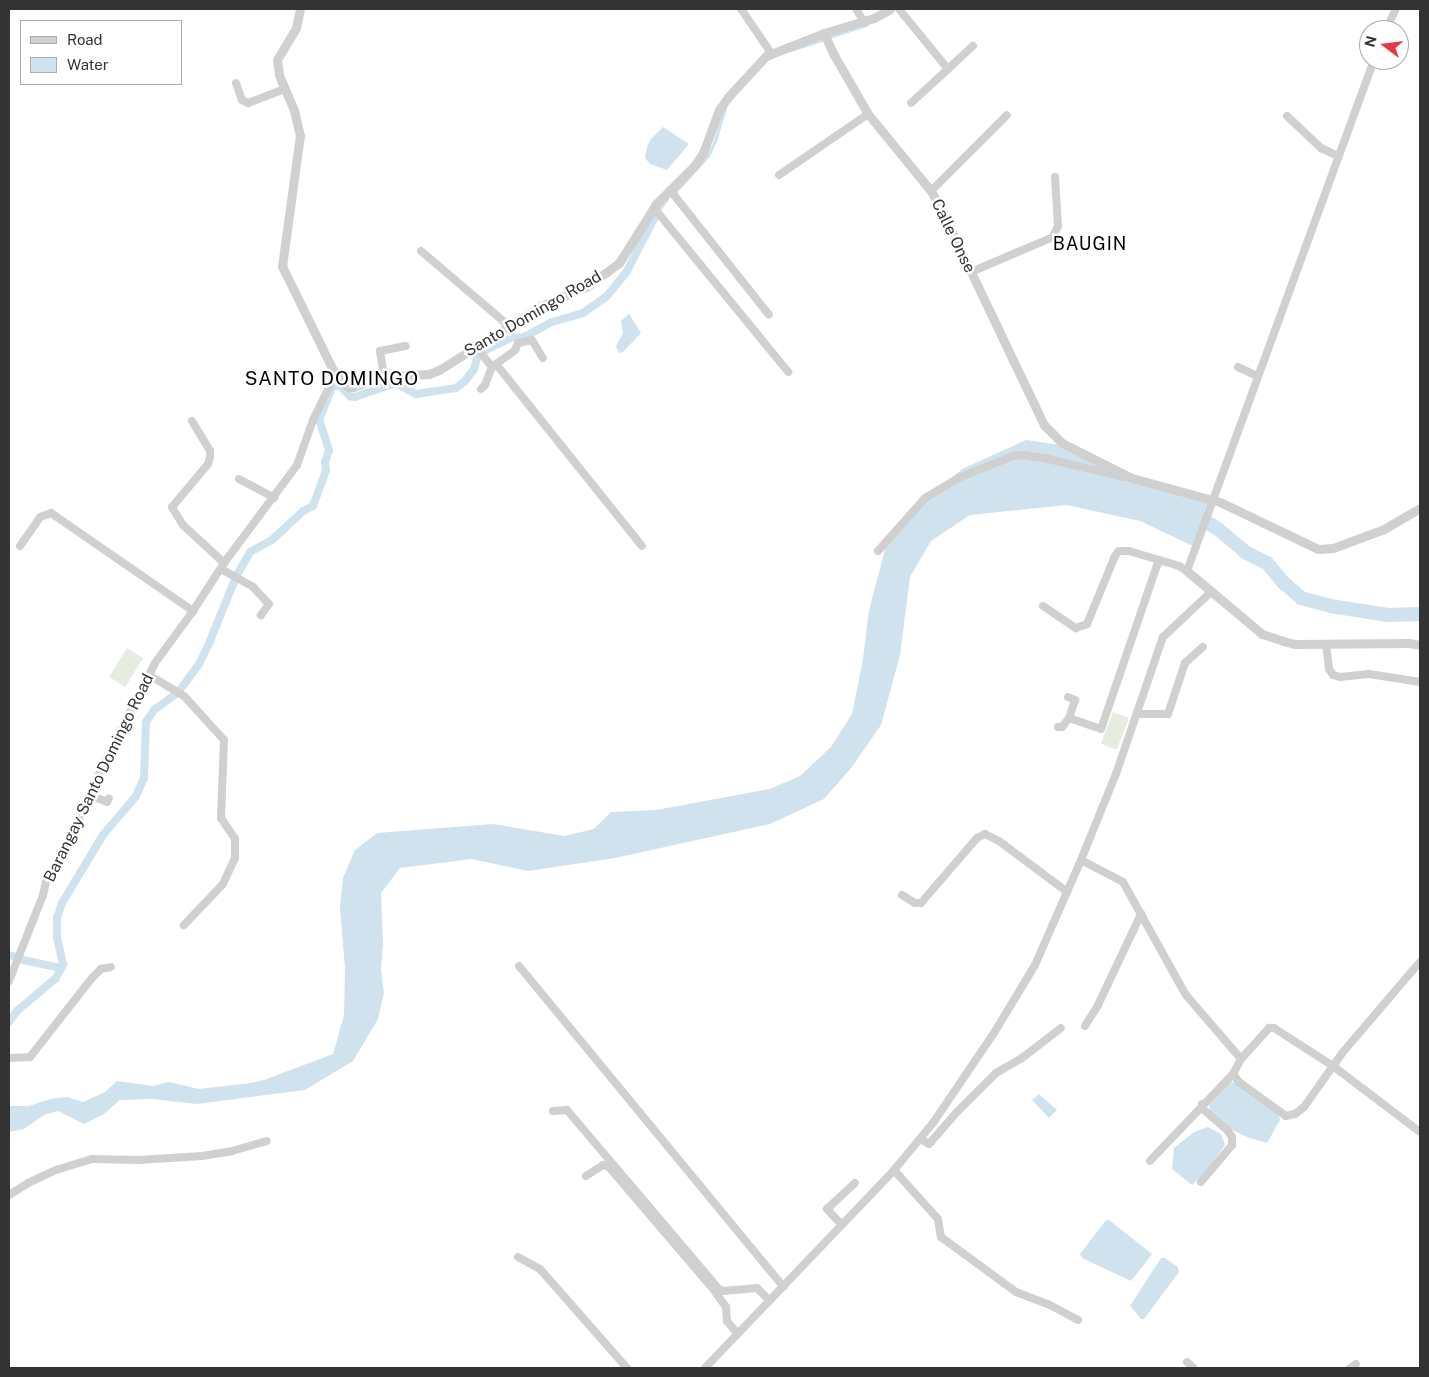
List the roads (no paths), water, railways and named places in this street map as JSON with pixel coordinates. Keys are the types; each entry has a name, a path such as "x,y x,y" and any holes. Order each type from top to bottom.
{"street":[{"name":"Santo Domingo Road","path":"300,9 296,28 277,60 278,75 294,110 300,135 282,266 336,373 348,387 384,376 429,374 480,351 508,325 541,306 586,287 619,264 654,208 694,166 703,153 719,110 728,97 771,53 826,37 890,9"},
{"path":"741,9 771,53"},
{"path":"856,9 864,22"},
{"path":"898,9 948,69"},
{"name":"Calle Onse","path":"826,37 868,114 931,191 950,226 1044,425 1054,436 1068,446 1132,478 1213,500 1249,515 1318,549 1333,548 1384,529 1420,508"},
{"path":"911,103 973,46"},
{"path":"1187,571 1370,70"},
{"path":"236,83 242,100 248,103 285,89"},
{"path":"780,175 868,114"},
{"path":"931,191 1007,115"},
{"path":"1287,116 1321,148 1338,156"},
{"path":"971,272 1053,237 1058,226 1055,177"},
{"path":"670,190 769,315"},
{"path":"654,208 788,372"},
{"path":"421,251 508,325"},
{"path":"481,389 485,385 494,365 515,350 518,343 532,340 543,358"},
{"path":"384,376 380,351 406,346"},
{"path":"480,351 494,365 642,546"},
{"path":"1238,367 1257,376"},
{"name":"Barangay Santo Domingo Road","path":"9,982 44,895 47,878 58,861 149,675 222,566 297,465 314,420 336,373"},
{"path":"192,421 210,451 210,457 208,464 172,507 183,525 222,566 252,587 269,604 261,615"},
{"path":"878,551 925,498 958,478 1012,456 1024,455 1048,459 1132,478"},
{"path":"239,479 274,498"},
{"path":"20,546 40,517 51,513 193,611"},
{"path":"1043,606 1068,624 1081,628 1087,624 1115,556 1120,551 1129,551 1179,566 1212,591 1262,634 1295,644 1420,645"},
{"path":"1069,718 1101,729 1157,565 1161,561"},
{"path":"705,1368 894,1170 920,1139 994,1033 1035,965 1081,860 1116,774 1163,637 1212,591"},
{"path":"1326,644 1329,669 1333,675 1340,677 1369,674 1420,682"},
{"path":"1136,714 1168,714 1185,663 1203,647"},
{"path":"149,675 184,696 224,740 221,818 235,839 235,858 223,884 184,925"},
{"path":"1058,727 1062,727 1069,718 1075,700 1068,697"},
{"path":"89,795 107,802 109,798"},
{"path":"902,895 914,903 921,903 977,838 985,834 999,841 1066,891"},
{"path":"1081,860 1123,882 1186,995 1241,1059"},
{"path":"1084,1026 1098,1005 1141,914"},
{"path":"1233,1074 1239,1082 1286,1116 1295,1114 1304,1107 1332,1066 1420,962"},
{"path":"9,1058 30,1057 92,978 101,969 111,966"},
{"path":"519,966 784,1286"},
{"path":"920,1139 929,1144 957,1112 996,1073 1022,1058 1061,1028"},
{"path":"1150,1161 1202,1104 1233,1074 1241,1059 1269,1028 1274,1028 1332,1066 1420,1132"},
{"path":"1201,1182 1232,1145 1232,1137 1228,1131 1202,1109 1202,1104"},
{"path":"553,1111 567,1110 719,1289 724,1291 757,1288 770,1301"},
{"path":"9,1195 28,1183 56,1170 92,1160 139,1160 202,1156 232,1151 268,1141"},
{"path":"586,1176 603,1165 608,1166 713,1290 726,1307 727,1321 738,1334"},
{"path":"894,1170 938,1219 941,1237 1016,1292 1048,1304 1078,1320"},
{"path":"842,1225 827,1209 854,1183"},
{"path":"518,1257 540,1269 627,1368"},
{"path":"1187,1362 1194,1368"}],"water":[{"path":"663,127 689,144 667,170 650,164 645,158 651,139"},
{"path":"629,314 641,333 623,352 619,353 616,346 623,333 621,321"},
{"path":"1026,440 1060,445 1094,461 1208,501 1193,546 1140,521 1067,505 970,515 931,541 910,577 900,655 881,725 852,767 824,799 770,824 615,858 528,871 472,859 400,868 381,893 383,944 381,970 384,993 378,1019 353,1061 305,1090 197,1104 152,1099 120,1100 104,1114 84,1124 58,1111 44,1115 24,1129 9,1132 9,1106 29,1106 50,1099 67,1097 83,1102 105,1092 117,1081 153,1086 169,1082 199,1089 251,1083 264,1080 333,1054 344,1015 345,969 340,907 343,878 355,850 377,833 493,824 564,836 594,829 611,812 656,810 770,789 800,776 831,747 852,714 863,659 869,610 887,542 915,511 962,469"},
{"path":"1230,1082 1238,1083 1279,1115 1280,1120 1267,1143 1232,1130 1210,1113 1209,1105"},
{"path":"1039,1094 1057,1110 1049,1118 1032,1100"},
{"path":"1208,1127 1221,1134 1225,1145 1209,1168 1192,1185 1172,1169 1174,1148 1194,1132"},
{"path":"1106,1220 1109,1220 1152,1254 1131,1281 1082,1258 1080,1254"},
{"path":"1161,1258 1165,1258 1178,1267 1179,1272 1144,1319 1141,1319 1130,1306"}],"waterway":[{"path":"829,37 867,25"},
{"path":"791,50 824,39"},
{"path":"676,191 708,156 715,141 725,108"},
{"path":"659,210 667,199"},
{"path":"238,573 250,552 272,540 303,511 313,506 326,470 325,462 329,450 319,420 332,387 339,385 350,396 355,397 395,383 416,394 456,388 465,381 474,369 477,358 484,351 513,337 522,338 552,322 583,313 607,296 627,271 656,215"},
{"path":"1194,514 1218,529 1245,552 1267,563 1284,583 1301,598 1330,606 1388,615 1420,614"},
{"path":"180,690 199,664 235,579"},
{"path":"9,1022 17,1011 56,978 63,964 57,938 57,918 62,903 103,835 136,796 144,778 146,722 154,710 176,694"},
{"path":"9,955 16,957"},
{"path":"23,960 61,968"}],"district":[{"name":"BAUGIN","path":"1090,244"},
{"name":"SANTO DOMINGO","path":"332,379"}]}
